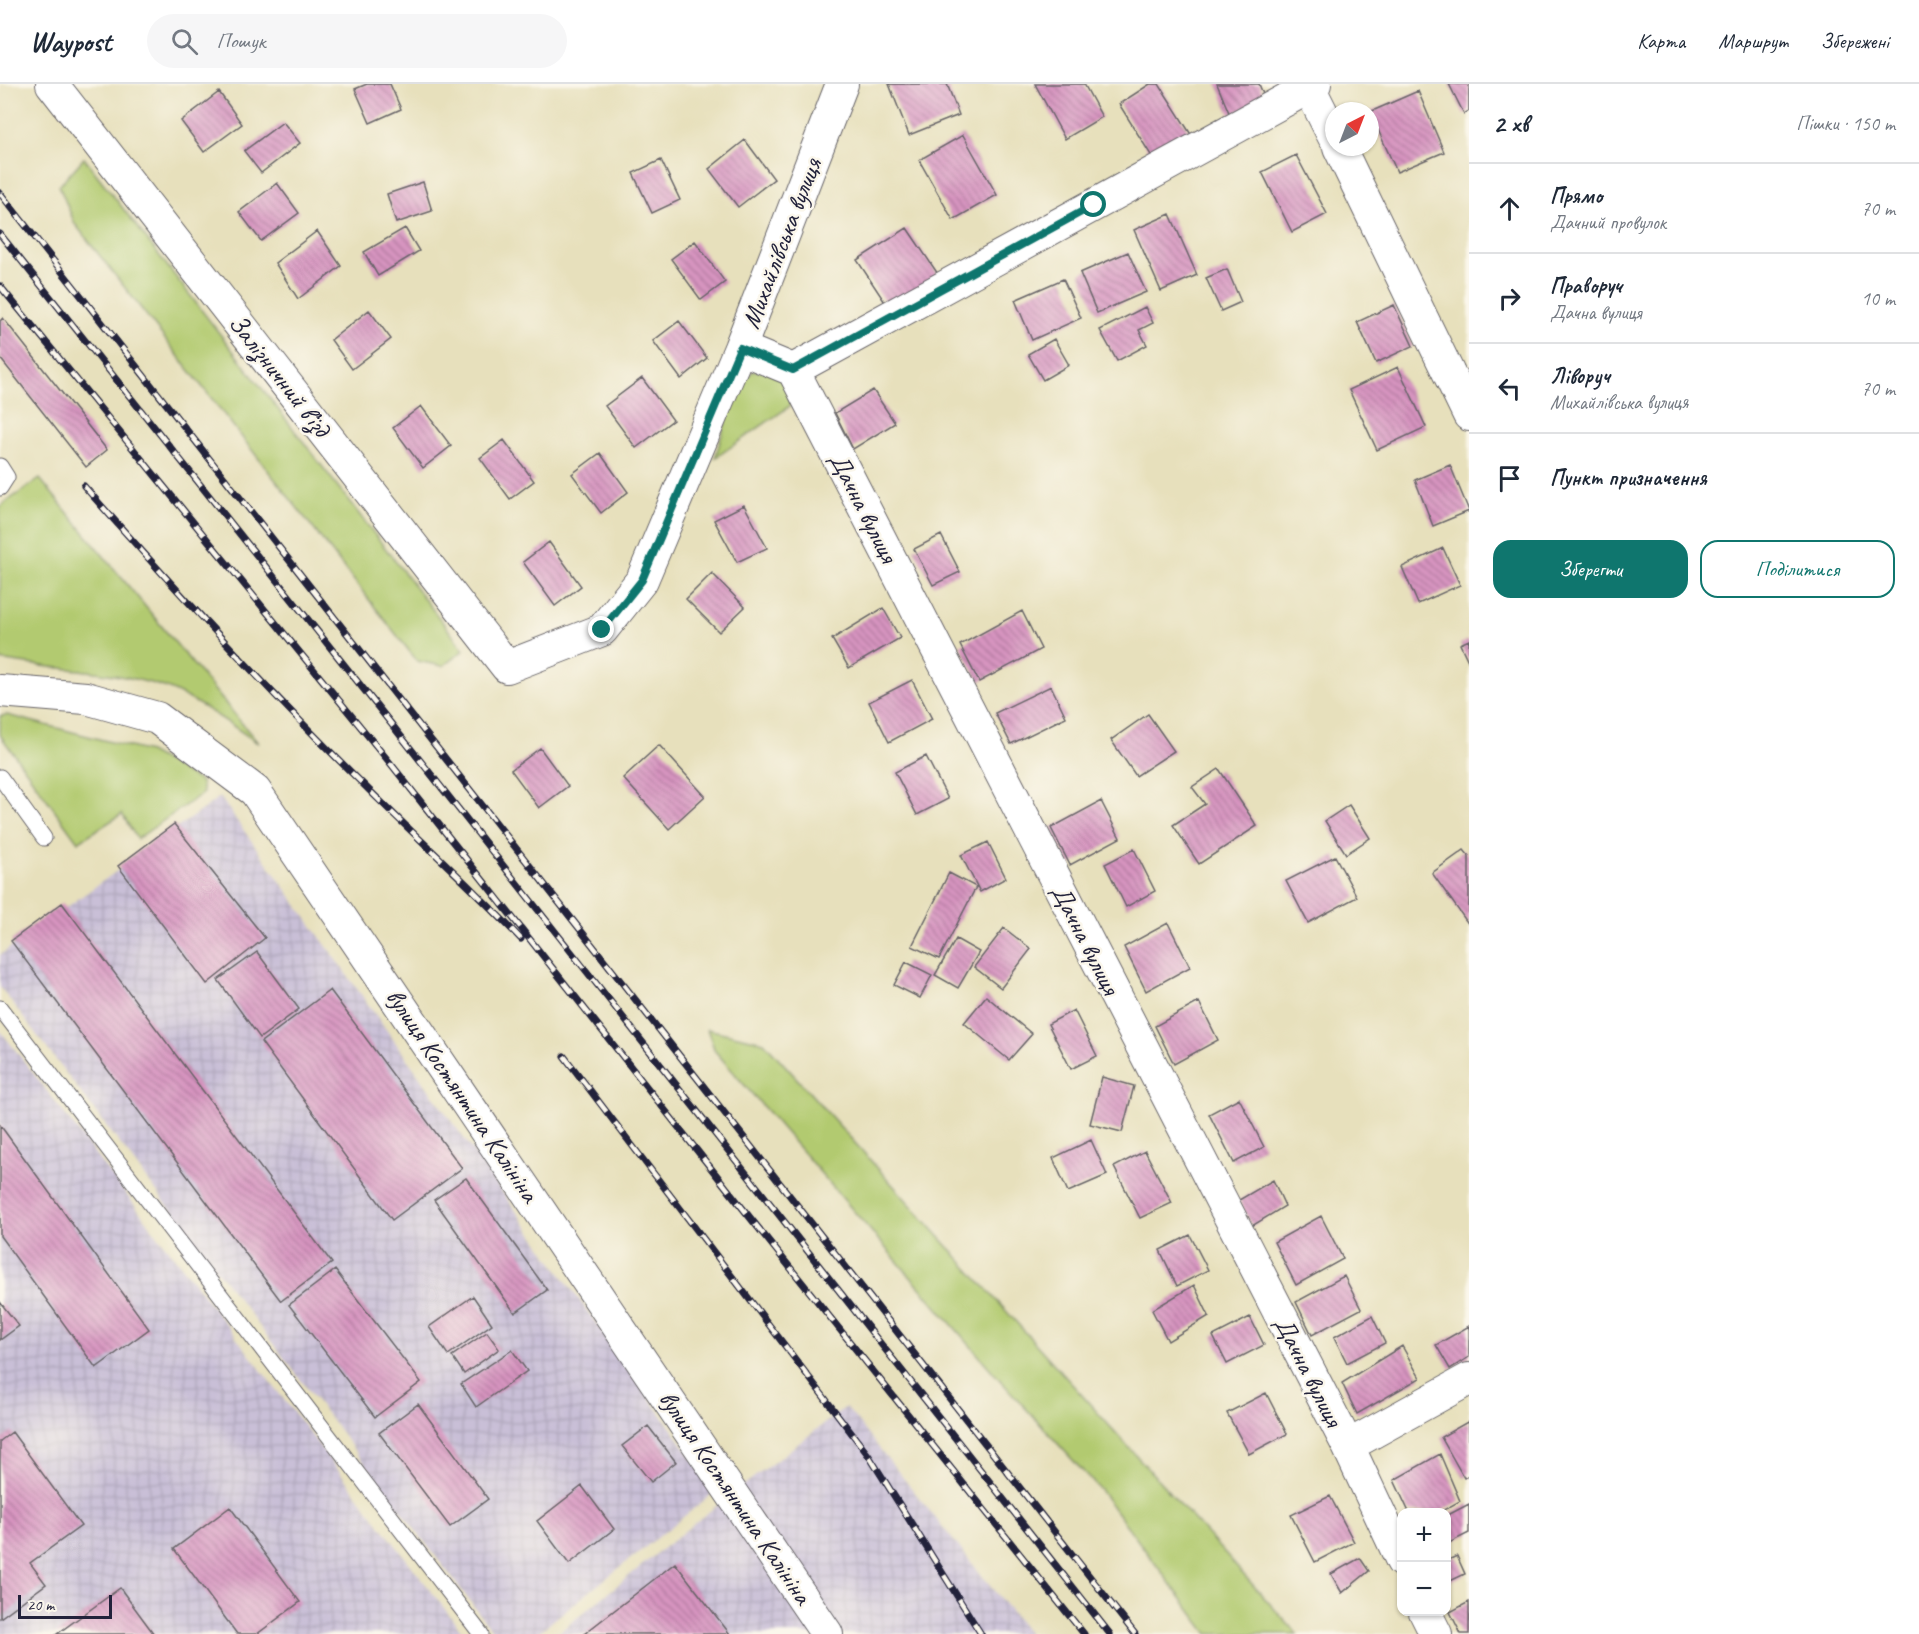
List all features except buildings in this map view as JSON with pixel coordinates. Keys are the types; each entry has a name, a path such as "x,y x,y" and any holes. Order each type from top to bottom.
{"street":[{"name":"Залізничний в’їзд","path":"52,84 507,667"},
{"path":"75,113 87,84"},
{"name":"Михайлівська вулиця","path":"507,667 602,630 642,580 740,348 842,84"},
{"path":"740,348 793,370 1312,86 1325,117"},
{"path":"1343,156 1469,415"},
{"name":"Дачна вулиця","path":"793,370 1348,1446 1397,1552"},
{"name":"вулиця Костянтина Калініна","path":"0,691 86,698 157,718 255,791 828,1634"},
{"path":"1348,1446 1469,1379"},
{"path":"1427,1616 1436,1634"}],"lane":[{"path":"0,466 7,477 0,488"},
{"path":"0,777 44,838"},
{"path":"0,1008 481,1634"}],"shaded area":[{"path":"220,797 716,1491 536,1634 495,1634 0,987 0,955"},
{"path":"0,1030 464,1634 0,1634"},
{"path":"846,1407 1029,1634 557,1634 702,1517"}],"green space":[{"path":"84,158 464,650 443,666 417,661 75,224 59,186"},
{"path":"753,371 773,372 789,388 790,406 715,458 736,387"},
{"path":"40,479 259,744 200,705 164,687 103,673 0,660 0,506"},
{"path":"7,715 149,752 201,782 203,793 137,839 122,814 78,842 0,735 0,716"},
{"path":"707,1029 764,1042 1297,1634 1208,1634 1100,1490 1000,1380 715,1051"}],"railway":[{"path":"0,193 1135,1634"},
{"path":"0,234 385,716 1110,1634"},
{"path":"0,286 391,764 1084,1634"},
{"path":"84,486 255,674 521,939"},
{"path":"564,1056 869,1456 981,1634"}],"route":[{"path":"602,630 642,580 740,348 793,370 1094,205"}]}
